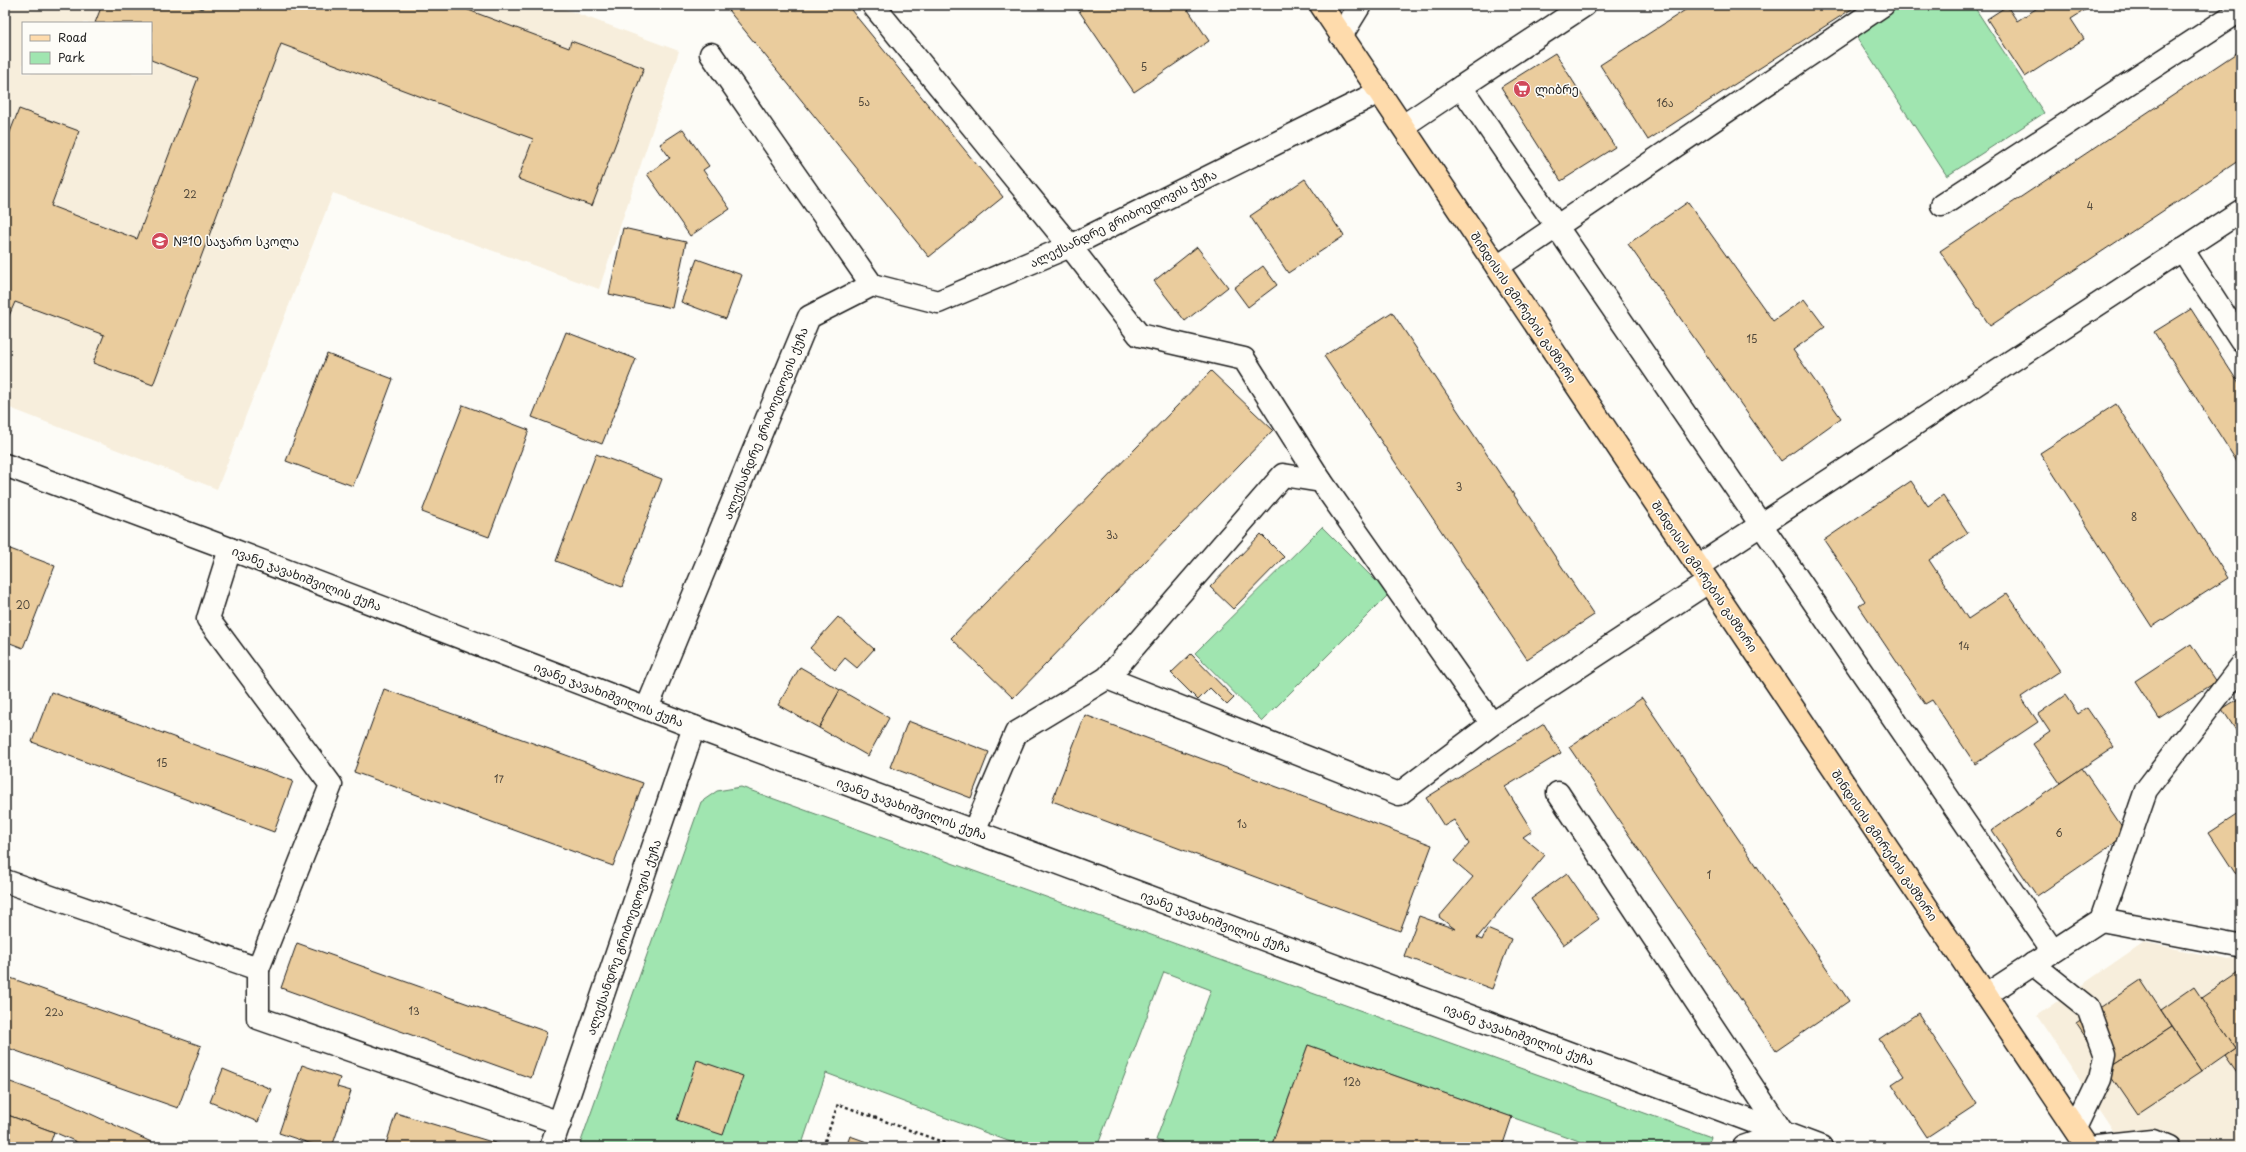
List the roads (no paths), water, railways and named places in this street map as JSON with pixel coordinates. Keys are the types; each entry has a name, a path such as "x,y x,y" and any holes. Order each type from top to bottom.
{"main road":[{"name":"შინდისის გმირების გამზირი","path":"1321,5 2088,1147"}],"street":[{"path":"873,5 1070,246 1139,335 1244,359 1321,481 1492,724"},
{"path":"1341,36 1360,5"},
{"path":"1497,267 1883,5"},
{"path":"1403,126 1579,7"},
{"path":"1942,205 2241,10"},
{"path":"711,54 872,285"},
{"path":"1461,87 2054,951"},
{"name":"ალექსანდრე გრიბოედოვის ქუჩა","path":"647,708 809,318 872,285 938,302 1070,246 1379,92"},
{"path":"1107,678 1400,794 1492,724 1703,574 1761,524 2241,211"},
{"path":"2182,249 2241,340"},
{"name":"ივანე ჯავახიშვილის ქუჩა","path":"5,465 230,548 694,727 974,831 1781,1140 1821,1147"},
{"path":"974,831 1016,733 1107,678 1283,475 1321,481"},
{"path":"230,548 208,619 331,785 258,969 258,1018 560,1123"},
{"path":"1986,996 2101,920 2146,790 2241,666"},
{"name":"ალექსანდრე გრიბოედოვის ქუჩა","path":"551,1147 694,727"},
{"path":"1558,793 1781,1140 1743,1147"},
{"path":"5,881 258,969"},
{"path":"2101,920 2238,946 2241,945"},
{"path":"2033,964 2088,1008 2105,1055 2100,1078 2076,1128"},
{"path":"2098,1147 2154,1141 2168,1147"}],"place":[{"name":"ლიბრე","path":"1522,89"},
{"name":"№10 საჯარო სკოლა","path":"160,241"}]}
